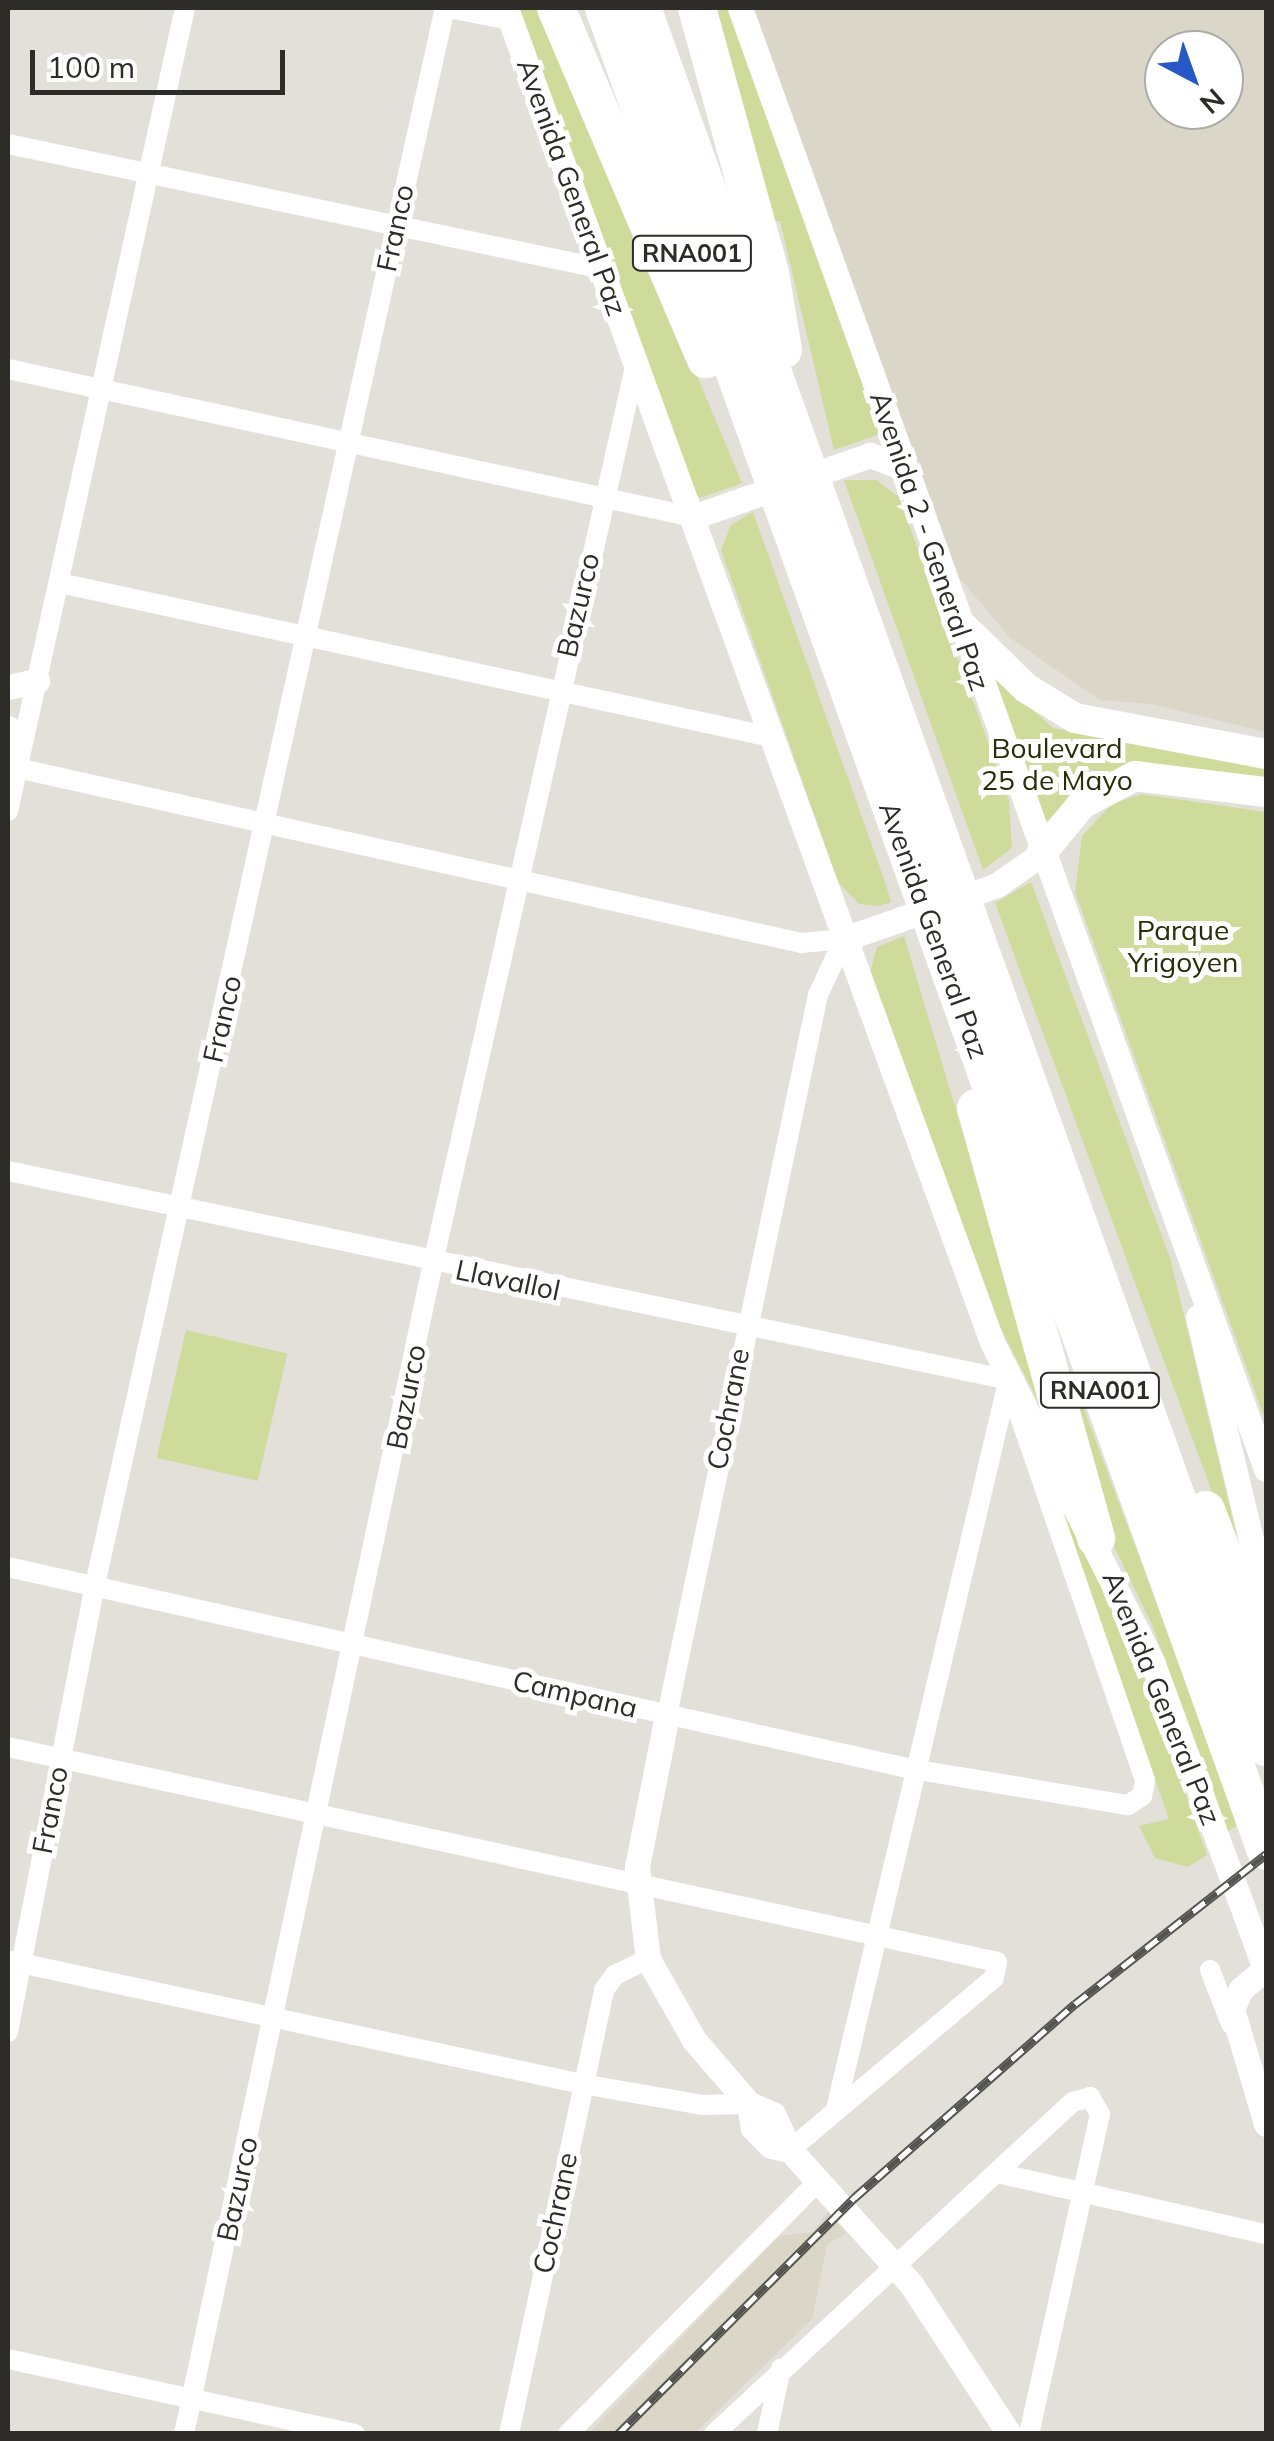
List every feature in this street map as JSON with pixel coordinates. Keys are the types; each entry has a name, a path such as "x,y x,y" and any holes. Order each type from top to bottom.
{"highway":[{"path":"556,8 762,498"},
{"name":"Avenida General Paz","path":"604,8 762,498 934,930 1266,1851"},
{"name":"Avenida General Paz","path":"642,8 1266,1747"},
{"path":"696,8 770,273 799,446"},
{"path":"934,930 1000,1210 1096,1539"},
{"path":"1106,1303 1206,1511 1266,1666"}],"main road":[{"path":"956,620 1026,688 1074,718 1266,754"},
{"path":"1041,854 1082,804 1134,776 1266,792"}],"street":[{"path":"11,764 37,681 60,583 103,391 144,175 185,8"},
{"path":"447,8 508,14"},
{"name":"Franco","path":"8,2032 14,1962 95,1585 310,634 395,226 447,8"},
{"name":"Avenida 2 - General Paz","path":"740,8 906,469 956,620 1266,1469"},
{"name":"Avenida General Paz","path":"508,14 844,939 1009,1380 1096,1539 1173,1715 1262,1972"},
{"path":"8,144 603,268"},
{"name":"Bazurco","path":"184,2434 356,1644 433,1264 520,881 559,689 636,362"},
{"path":"8,369 693,518 762,498 845,462 883,455 906,469"},
{"path":"60,583 310,634 772,737"},
{"path":"8,687 37,681"},
{"path":"8,728 8,811"},
{"path":"11,764 266,828 808,944 844,939 996,885 1041,854"},
{"name":"Cochrane","path":"508,2434 604,1990 615,1975 648,1959 638,1886 667,1715 744,1330 818,995 844,939"},
{"name":"Llavallol","path":"8,1172 744,1330 1009,1380"},
{"path":"1188,1264 1266,1603"},
{"path":"836,2109 912,1769 1009,1380"},
{"name":"Avenida General Paz","path":"1009,1380 1014,1415 1144,1780 1142,1796"},
{"name":"Campana","path":"8,1567 912,1769 1120,1806 1142,1796"},
{"path":"8,1747 638,1886 992,1958 1000,1967 994,1978 790,2150"},
{"path":"648,1959 694,2040 748,2104 753,2128 770,2146 790,2150 894,2264 1009,2434"},
{"path":"14,1962 582,2084 702,2105 748,2104"},
{"path":"1210,1970 1266,2124"},
{"path":"1232,2026 1234,1999 1262,1972"},
{"path":"714,2434 1073,2102 1097,2102 1030,2434"},
{"path":"996,2173 1266,2234"},
{"path":"568,2434 818,2181"},
{"path":"8,2359 355,2434"},
{"path":"767,2434 781,2368"}],"shaded area":[{"path":"754,8 1266,8 1266,732 1151,704 1100,700 1010,638 959,577"},
{"path":"828,2211 846,2233 827,2245 812,2319 695,2433 588,2434 779,2236 813,2232"}],"green space":[{"path":"518,8 543,8 742,483 700,498 689,486"},
{"path":"709,8 728,8 880,434 834,450 780,221 770,221"},
{"path":"844,480 876,480 899,497 1009,800 1012,848 983,870"},
{"path":"753,512 884,879 891,902 880,906 859,904 838,882 721,550 731,525"},
{"name":"Boulevard 25 de Mayo","path":"994,676 1053,728 1266,768 1266,782 1121,767 1081,788 1044,824"},
{"name":"Parque Yrigoyen","path":"1141,794 1266,812 1266,1422 1075,892 1082,836 1112,804"},
{"path":"1031,882 1171,1261 1252,1600 995,903"},
{"path":"904,936 1053,1430 994,1315 869,976 877,947"},
{"path":"1007,1203 1239,1824 1227,1832 1153,1627 1096,1509"},
{"path":"186,1330 287,1353 258,1481 157,1458"},
{"path":"1041,1456 1143,1675 1207,1855 1188,1867 1155,1858 1139,1826 1169,1819"}],"railway":[{"path":"618,2434 854,2198 1075,2004 1266,1854"}]}
